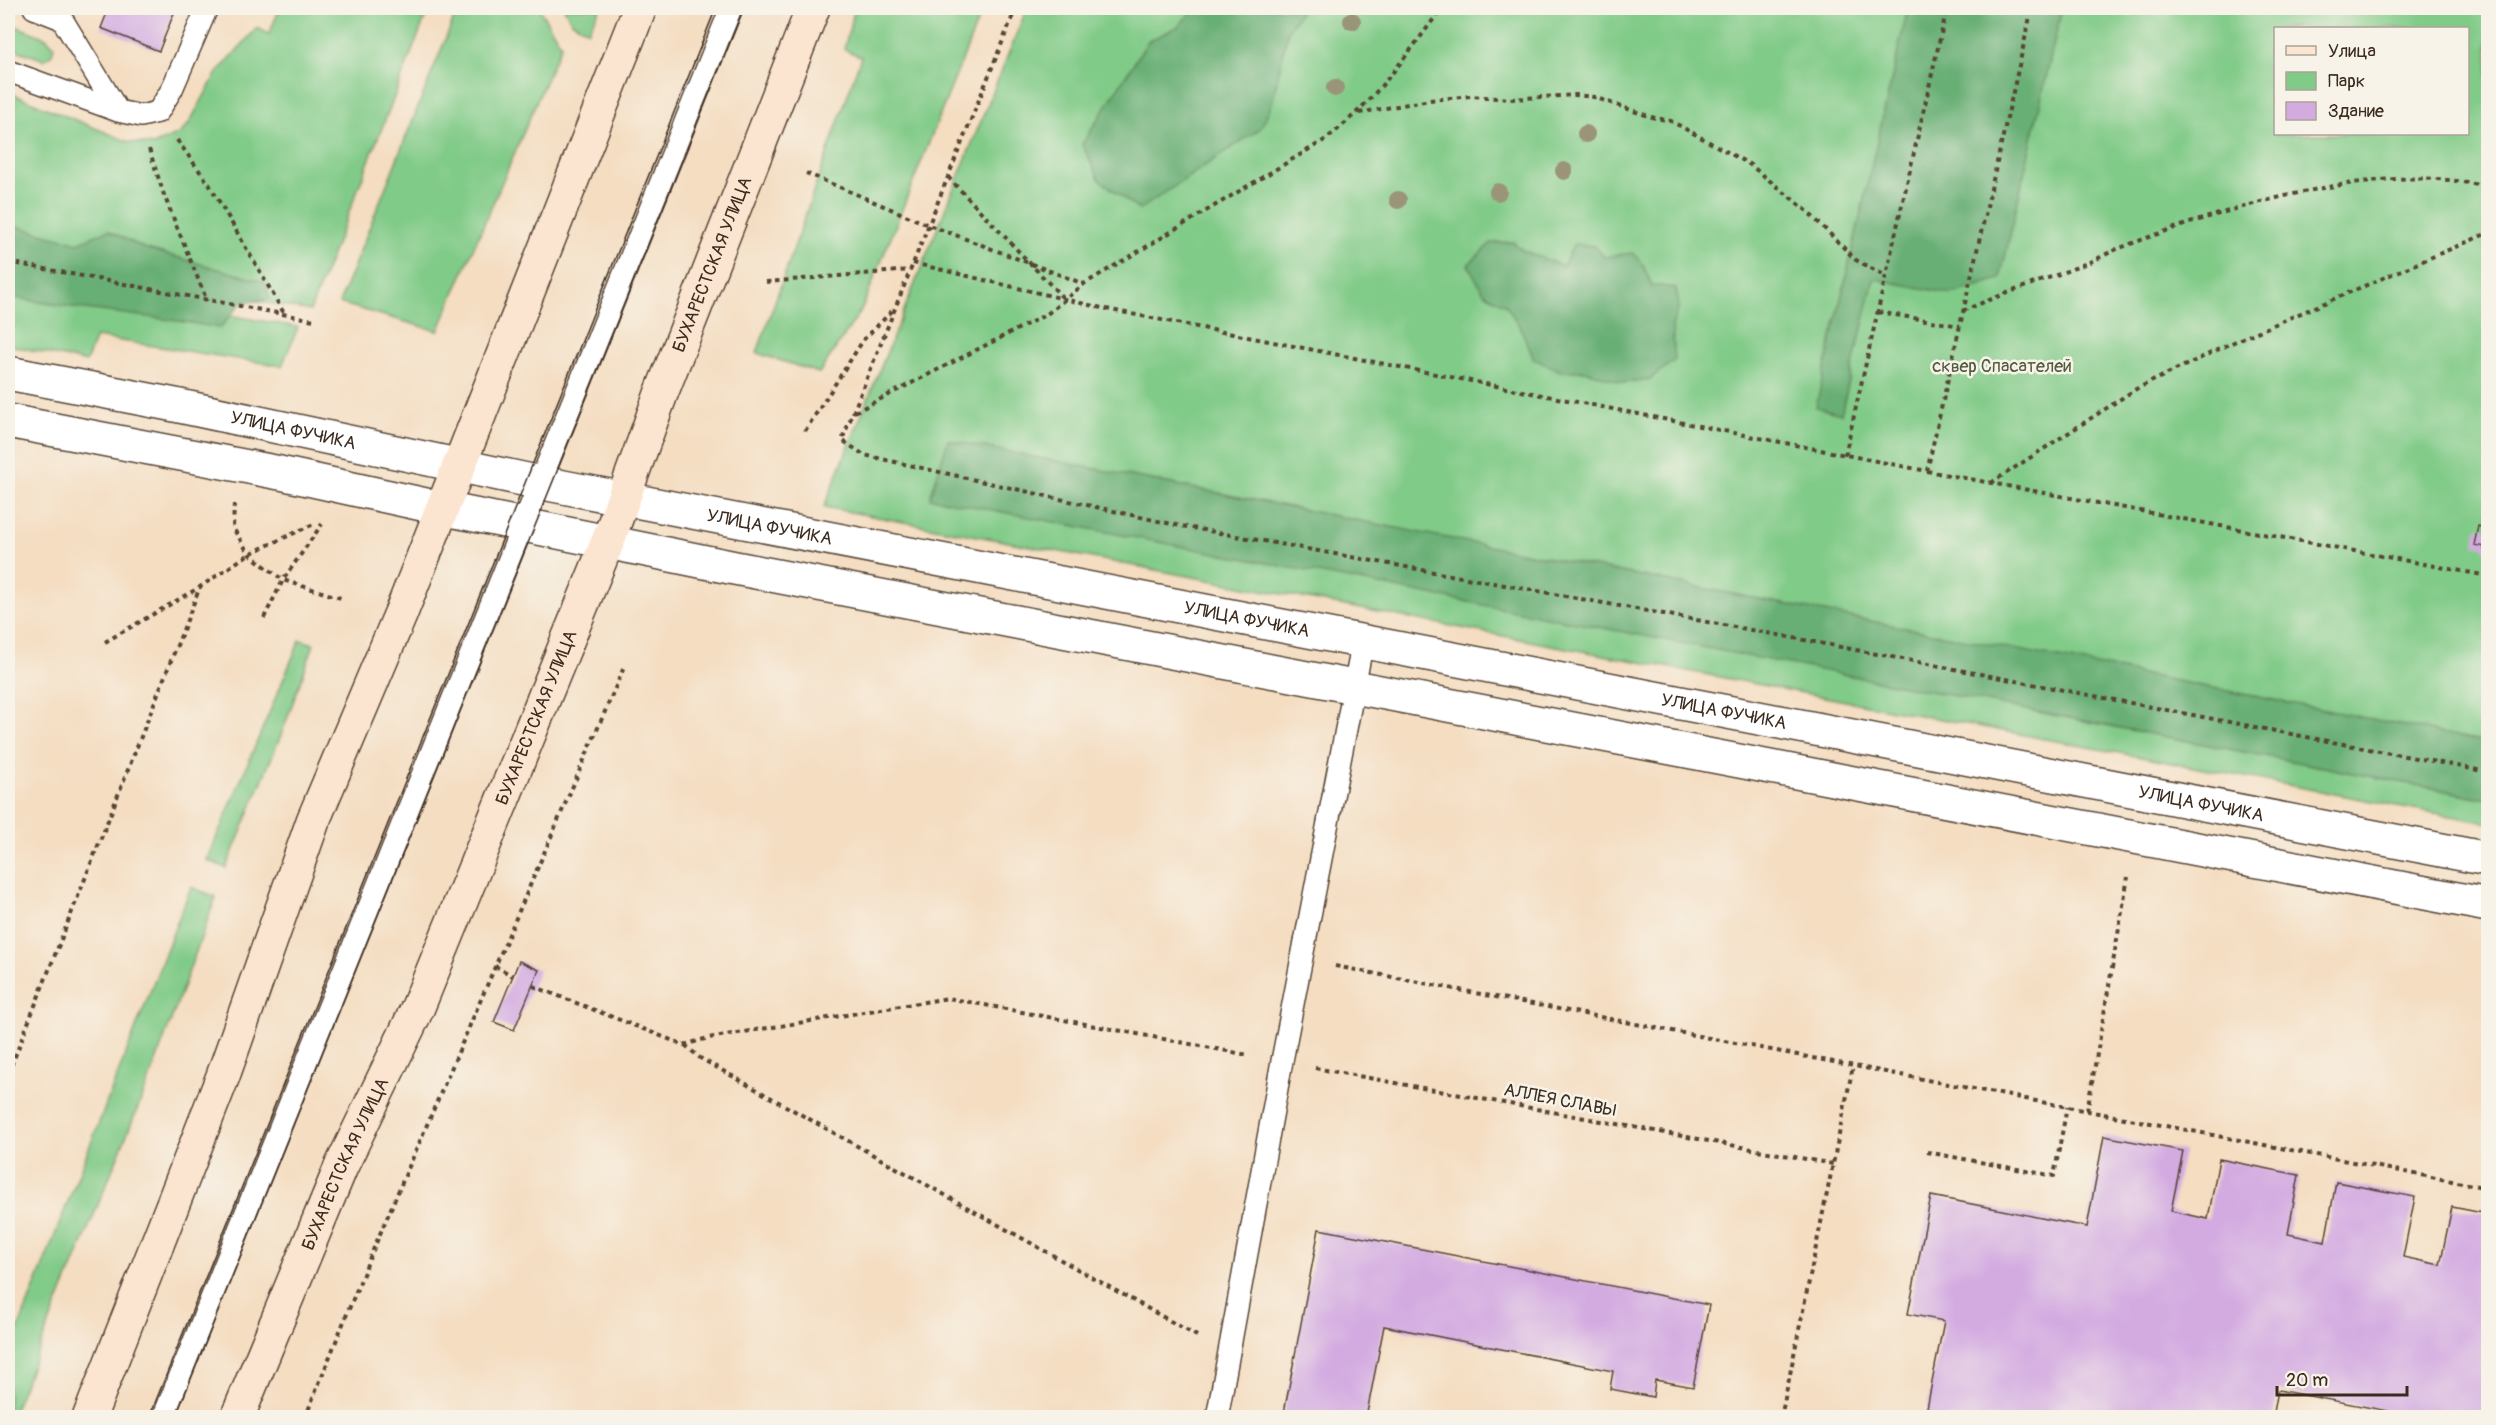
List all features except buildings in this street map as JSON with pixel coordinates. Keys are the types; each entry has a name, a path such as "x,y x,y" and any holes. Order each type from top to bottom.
{"main road":[{"path":"89,1418 223,1076 313,821 401,613 457,466 640,8"},
{"name":"БУХАРЕСТСКАЯ УЛИЦА","path":"237,1418 341,1167 418,1006 608,541 622,497 727,223 813,8"}],"street":[{"name":"УЛИЦА ФУЧИКА","path":"8,373 175,405 539,483 622,497 746,523 2488,859"},
{"path":"8,421 280,473 735,567 2488,905"}],"lane":[{"path":"34,8 65,13 118,111"},
{"path":"8,71 118,111 141,116 158,112 172,89 207,8"},
{"path":"163,1418 731,8"},
{"path":"1217,1418 1282,1061 1363,641"}],"path":[{"path":"1016,8 843,440 864,454 1176,525 1773,633 2488,772"},
{"path":"854,413 1047,314 1084,284 1323,141 1358,113 1407,55 1442,8"},
{"path":"1845,455 1947,8"},
{"path":"1927,471 2032,8"},
{"path":"1358,113 1430,100 1471,96 1510,99 1575,95 1594,97 1650,117 1671,121 1749,164 1806,210 1856,260 1886,276"},
{"path":"176,138 208,184 285,315"},
{"path":"147,141 164,195 207,301"},
{"path":"806,173 929,225 1084,284"},
{"path":"948,177 1065,299"},
{"path":"1963,311 2087,263 2119,248 2255,205 2322,188 2419,178 2453,180 2488,188"},
{"path":"1991,483 2136,389 2238,340 2488,233"},
{"path":"8,262 314,320"},
{"path":"913,263 1106,309 1927,471 2488,576"},
{"path":"766,282 910,270"},
{"path":"805,431 864,339 896,308"},
{"path":"1878,312 1960,326"},
{"path":"234,500 233,528 249,554 283,580 344,599"},
{"path":"105,642 200,587 249,554 326,518 283,580 264,618"},
{"path":"8,1074 200,587"},
{"path":"305,1418 370,1257 625,665"},
{"path":"2087,1111 2128,877"},
{"path":"1302,959 2488,1188"},
{"path":"495,966 513,976"},
{"path":"533,986 684,1045 700,1058 1230,1353"},
{"name":"АЛЛЕЯ СЛАВЫ","path":"684,1045 708,1038 948,998 1833,1164"},
{"path":"1781,1418 1853,1066"},
{"path":"1927,1152 2054,1176 2067,1107"}],"green space":[{"path":"280,8 429,8 310,311 8,254 8,92 129,142 153,145 179,134 188,125 217,73 257,28 269,34"},
{"path":"458,8 539,8 561,45 438,331 339,303"},
{"path":"564,8 600,8 588,31 571,21"},
{"path":"855,8 983,8 862,309 819,373 757,353 861,57 844,49"},
{"name":"cквер Спасателей","path":"1027,8 2488,8 2488,823 824,507"},
{"path":"1196,8 1303,8 1288,30 1272,103 1261,128 1139,210 1099,179 1082,144 1148,41 1177,27"},
{"path":"1908,8 2062,8 2000,279 1952,294 1874,279 1841,414 1816,407"},
{"path":"8,23 46,38 54,46 52,54 44,60 8,47"},
{"path":"19,227 78,243 108,230 144,248 265,282 270,299 241,303 220,328 8,296 8,228"},
{"path":"1513,242 1524,251 1563,266 1574,244 1595,246 1604,257 1632,253 1641,261 1652,285 1676,288 1679,307 1672,326 1675,360 1650,379 1624,383 1586,371 1560,371 1534,359 1521,329 1506,305 1484,293 1468,265 1491,243"},
{"path":"8,277 298,327 282,366 96,337 86,362 8,345"},
{"path":"948,440 2488,742 2488,799 930,498"},
{"path":"300,640 314,644 283,730 226,868 207,860"},
{"path":"191,887 216,897 148,1083 11,1417 8,1417 8,1355"}],"tram line":[{"path":"149,1418 716,8"},
{"path":"175,1418 744,8"}]}
